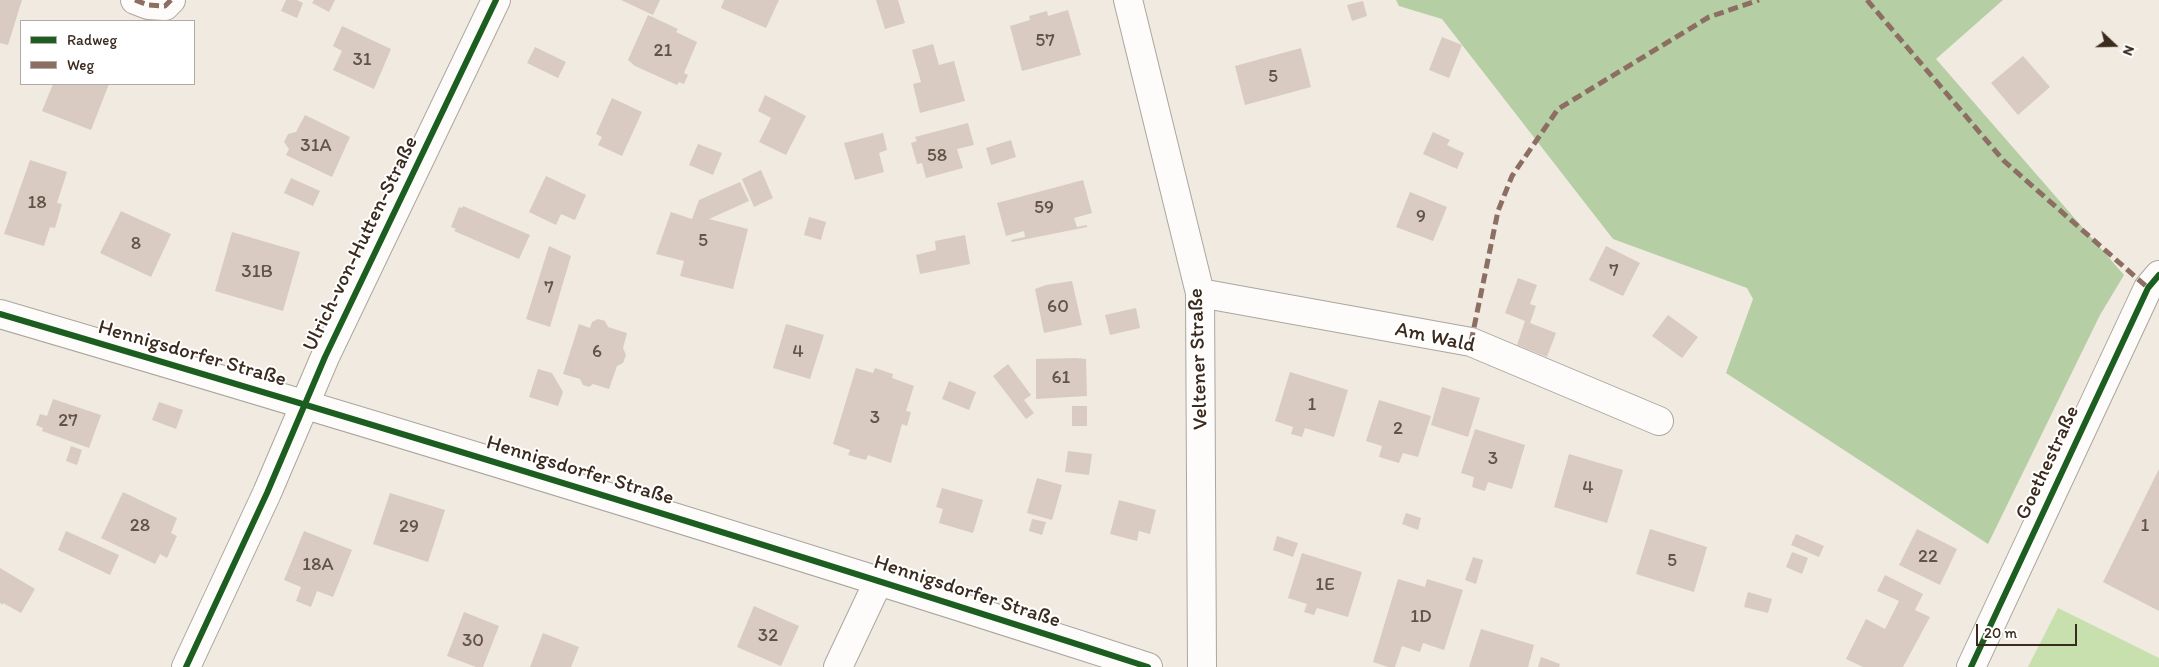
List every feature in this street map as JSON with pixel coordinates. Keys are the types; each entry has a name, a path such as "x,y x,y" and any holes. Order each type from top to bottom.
{"street":[{"path":"135,0 148,5 165,6 172,0"},
{"name":"Ulrich-von-Hutten-Straße","path":"186,667 267,493 325,357 496,0"},
{"name":"Veltener Straße","path":"1128,0 1200,293 1202,667"},
{"name":"Goethestraße","path":"1971,667 2148,288 2159,275"},
{"name":"Am Wald","path":"1200,293 1471,342 1659,422"},
{"name":"Hennigsdorfer Straße","path":"0,314 304,404 879,580 1148,667"},
{"path":"838,667 879,580"}],"green space":[{"path":"1396,0 2003,0 1936,59 2124,275 2100,315 1988,544 1726,373 1753,299 1747,288 1613,239 1442,19 1399,6"},
{"path":"2058,608 2159,658 2159,667 2028,667"}],"building":[{"path":"0,0 22,0 8,45 0,43"},
{"path":"286,0 297,0 303,3 297,18 281,11"},
{"path":"314,0 335,0 329,12 312,3"},
{"path":"621,0 660,0 653,15"},
{"path":"724,0 779,0 766,28 721,8"},
{"path":"876,0 898,0 905,23 885,29"},
{"path":"1363,1 1367,16 1352,21 1347,5"},
{"path":"1068,10 1081,55 1022,71 1010,26 1030,20 1029,16 1047,11 1048,16"},
{"path":"648,15 678,29 676,32 697,42 684,73 688,75 684,84 679,82 677,85 635,66 628,60"},
{"path":"342,26 391,49 374,89 333,70 342,51 333,46"},
{"path":"1442,37 1462,45 1449,78 1429,70"},
{"path":"933,44 939,65 954,61 965,101 920,113 913,84 921,82 912,50"},
{"path":"535,47 566,62 558,78 527,63"},
{"path":"1301,48 1311,87 1245,105 1235,66"},
{"path":"2023,56 2050,87 2018,115 1991,83"},
{"path":"53,85 109,85 91,130 42,111"},
{"path":"765,95 806,116 786,155 759,142 771,118 758,111"},
{"path":"612,98 642,112 622,156 598,145 602,137 596,134"},
{"path":"305,115 350,137 332,177 286,155 289,149 284,142 288,134 296,132"},
{"path":"968,123 974,145 957,149 963,168 926,178 922,163 917,164 911,143 917,141 915,137"},
{"path":"1433,132 1450,140 1447,145 1464,153 1457,169 1423,154"},
{"path":"883,133 887,150 879,153 884,172 855,180 844,143"},
{"path":"1011,140 1016,157 991,165 986,148"},
{"path":"698,144 722,153 713,175 689,165"},
{"path":"30,160 67,172 57,203 62,204 55,228 50,227 44,246 4,234"},
{"path":"761,170 773,198 754,207 742,179"},
{"path":"546,176 586,195 575,220 561,214 556,225 529,212"},
{"path":"291,178 320,191 313,206 284,193"},
{"path":"1083,180 1092,213 1074,218 1077,227 1087,225 1087,227 1012,242 1011,240 1025,237 1024,231 1006,236 997,203"},
{"path":"740,182 749,201 709,219 748,229 733,289 680,276 684,261 656,254 671,212 692,219 699,200"},
{"path":"1410,192 1447,207 1433,241 1396,227"},
{"path":"463,206 530,235 519,259 454,231 456,229 451,227 459,207 462,208"},
{"path":"121,211 171,234 151,277 100,253"},
{"path":"809,217 826,222 821,240 804,235"},
{"path":"232,232 300,252 283,311 215,291"},
{"path":"965,235 970,264 920,274 916,255 936,250 935,241"},
{"path":"549,246 571,256 550,327 526,319"},
{"path":"1606,246 1640,263 1623,296 1589,280"},
{"path":"1518,278 1537,285 1530,304 1536,306 1530,323 1556,333 1547,357 1517,345 1525,321 1505,313"},
{"path":"1072,281 1082,325 1044,333 1035,289 1046,285"},
{"path":"1136,308 1140,328 1110,335 1105,315"},
{"path":"1668,315 1698,337 1682,358 1652,336"},
{"path":"598,319 605,321 608,327 627,333 623,348 626,355 623,363 617,366 609,389 593,384 589,387 583,385 580,379 563,374 579,324 590,328 592,322"},
{"path":"786,324 824,335 810,379 773,368"},
{"path":"1036,359 1086,359 1087,396 1036,399"},
{"path":"1008,364 1031,395 1024,400 1034,413 1026,419 993,376"},
{"path":"856,368 873,373 875,368 893,374 892,378 914,386 906,411 911,412 907,426 902,424 891,463 868,455 866,460 848,455 850,450 833,444"},
{"path":"538,369 552,373 563,392 558,406 529,397"},
{"path":"1290,372 1348,390 1334,437 1305,428 1302,437 1291,434 1293,427 1275,421"},
{"path":"949,381 976,392 969,410 942,399"},
{"path":"1442,387 1480,398 1468,437 1431,425"},
{"path":"53,399 101,415 89,448 42,431 43,428 36,425 40,414 47,416"},
{"path":"1379,400 1431,416 1418,457 1403,453 1399,463 1379,457 1382,446 1366,441"},
{"path":"159,402 183,410 176,429 152,420"},
{"path":"1072,406 1087,406 1087,426 1072,426"},
{"path":"1475,429 1525,445 1512,489 1488,482 1485,491 1472,487 1474,477 1461,473"},
{"path":"71,446 82,450 77,465 66,461"},
{"path":"1068,451 1092,454 1089,475 1065,472"},
{"path":"1569,454 1623,470 1607,523 1554,507"},
{"path":"2159,469 2159,611 2103,582"},
{"path":"1037,478 1062,485 1052,520 1027,513"},
{"path":"942,488 983,500 973,533 939,523 943,509 936,507"},
{"path":"123,492 177,518 171,533 177,536 167,558 160,554 155,564 101,538"},
{"path":"390,493 445,510 428,562 373,544"},
{"path":"1119,500 1156,510 1150,534 1139,531 1137,541 1110,534"},
{"path":"1406,513 1421,518 1418,530 1402,524"},
{"path":"1032,519 1046,522 1042,535 1029,531"},
{"path":"1650,529 1707,547 1694,592 1636,574"},
{"path":"1917,529 1957,549 1940,585 1899,565"},
{"path":"66,531 119,555 110,575 58,550"},
{"path":"304,531 352,550 333,597 317,591 311,607 296,601 301,587 284,580"},
{"path":"1796,534 1824,546 1819,557 1791,545"},
{"path":"1277,536 1298,543 1293,557 1273,550"},
{"path":"1792,552 1808,558 1802,574 1786,567"},
{"path":"1302,553 1362,572 1348,617 1317,608 1314,615 1304,612 1307,604 1288,598"},
{"path":"1473,557 1483,560 1476,584 1465,580"},
{"path":"0,568 35,589 21,613 0,603"},
{"path":"1885,575 1923,594 1915,610 1930,617 1903,667 1863,667 1846,659 1866,619 1885,629 1899,601 1877,591"},
{"path":"1398,579 1425,587 1427,579 1463,590 1444,650 1423,643 1420,652 1402,646 1395,667 1388,667 1373,662"},
{"path":"1748,592 1772,599 1768,613 1744,607"},
{"path":"754,606 799,626 781,666 737,647"},
{"path":"464,612 499,626 483,667 476,667 447,656"},
{"path":"1481,629 1534,645 1528,667 1469,667"},
{"path":"543,633 579,647 571,667 530,667"},
{"path":"1541,657 1560,664 1559,667 1538,667"}],"marked path":[{"path":"135,0 148,5 165,6 171,0"},
{"path":"1471,342 1498,211 1512,176 1558,109 1709,17 1759,0"},
{"path":"1867,0 2004,161 2148,288"}],"cycle path":[{"path":"186,667 267,493 325,357 496,0"},
{"path":"1971,667 2148,288 2159,275"},
{"path":"0,314 575,487 1148,667"}]}
